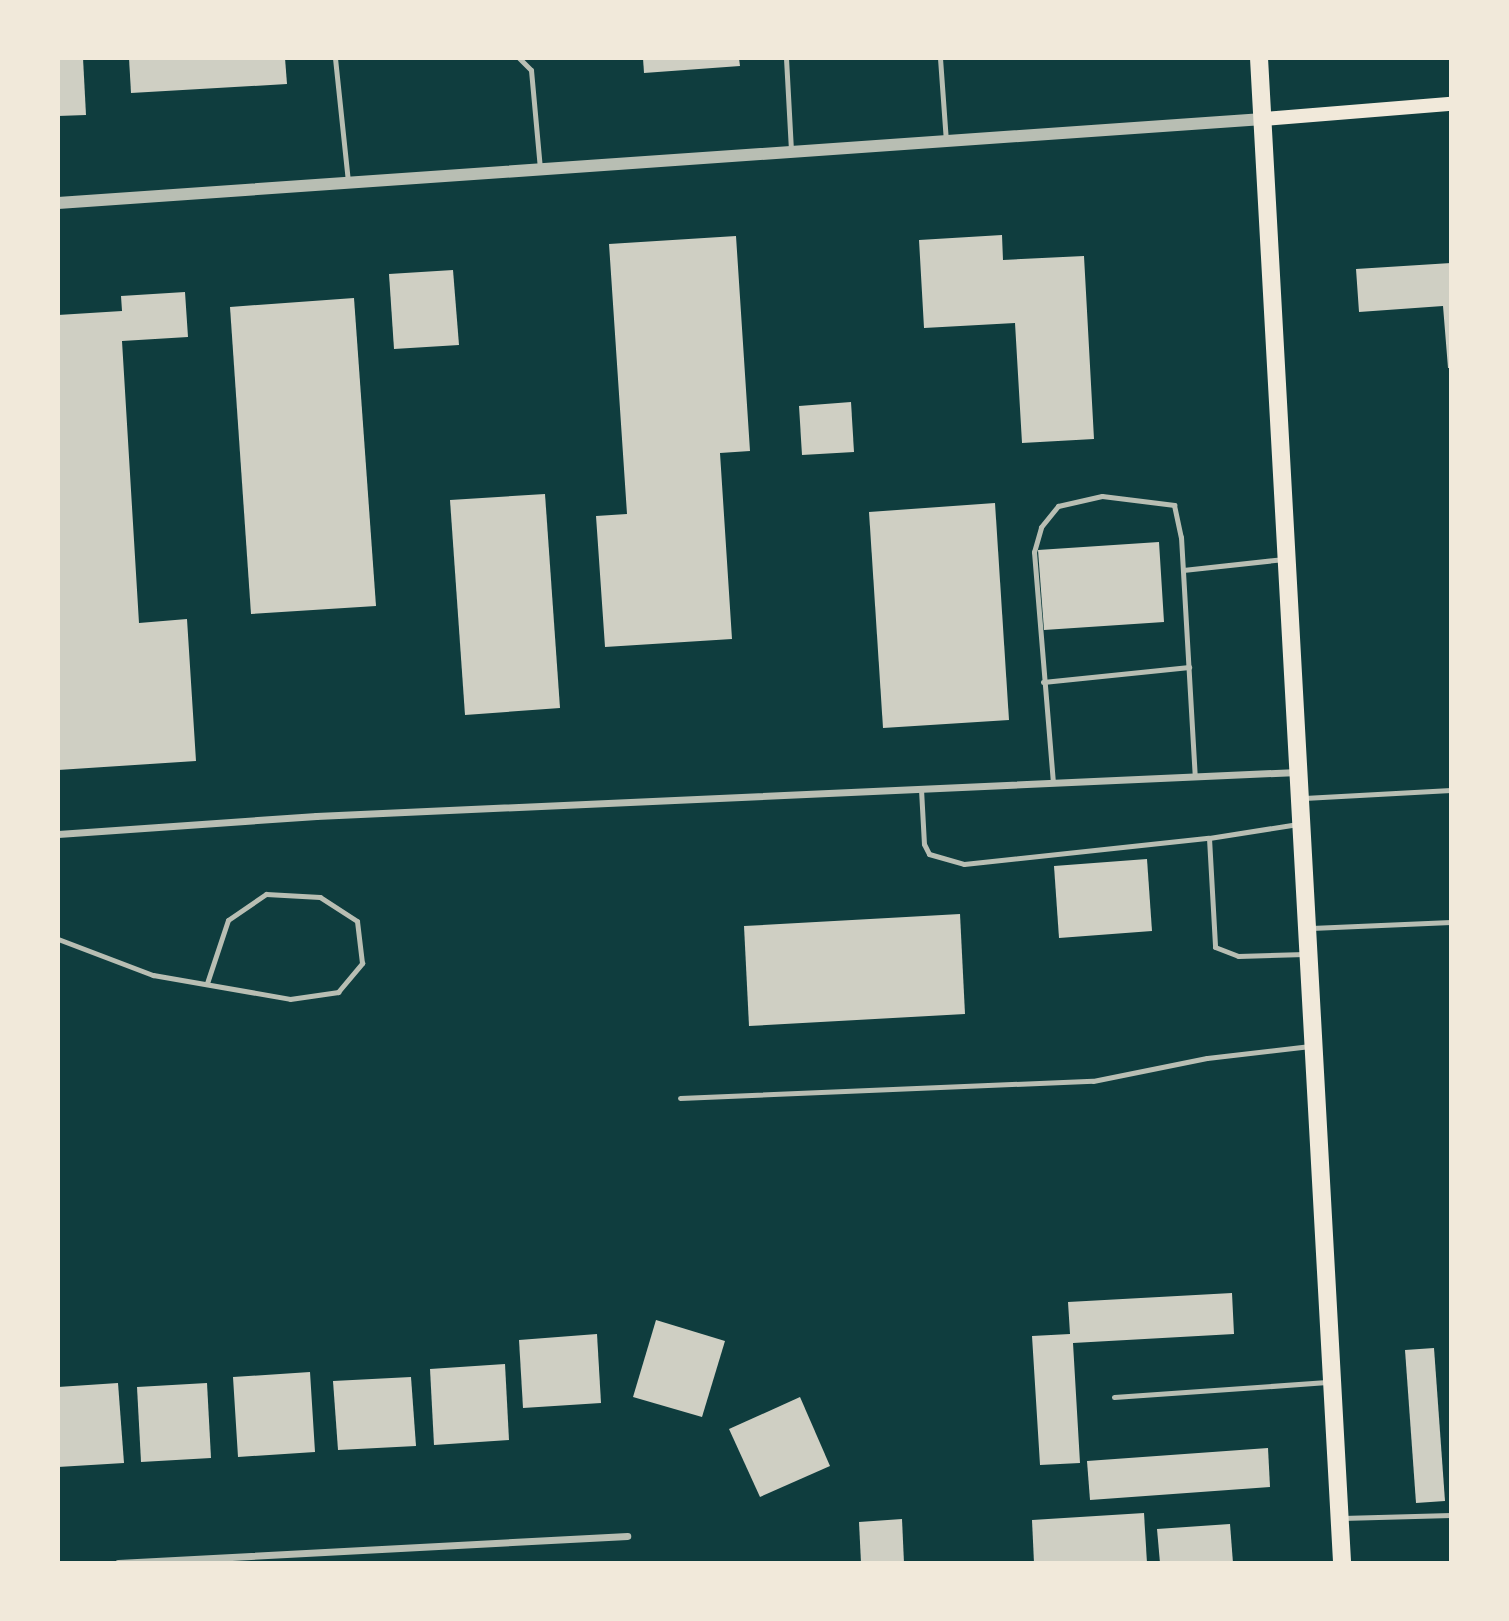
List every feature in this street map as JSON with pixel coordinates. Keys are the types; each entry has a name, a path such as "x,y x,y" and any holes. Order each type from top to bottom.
{"main road":[{"path":"1259,58 1342,1563"},
{"path":"1263,119 1451,104"}],"street":[{"path":"58,203 349,185 1263,119"},
{"path":"58,834 316,816 1299,772"},
{"path":"118,1563 627,1536"}],"lane":[{"path":"335,58 349,185"},
{"path":"519,58 531,70 540,171"},
{"path":"786,58 792,153"},
{"path":"940,58 946,142"},
{"path":"1053,783 1034,552 1041,527 1058,506 1102,496 1174,505 1183,570 1195,777"},
{"path":"1183,570 1287,559"},
{"path":"1043,682 1189,667"},
{"path":"921,789 924,844 929,854 964,864 1209,838 1301,824"},
{"path":"1300,798 1451,790"},
{"path":"1209,838 1215,947 1238,956 1309,953"},
{"path":"58,939 153,975 290,999 338,992 362,963 356,921 320,897 266,894 228,920 207,983"},
{"path":"1307,929 1451,922"},
{"path":"681,1098 1093,1081 1207,1058 1313,1046"},
{"path":"1114,1397 1330,1382"},
{"path":"1340,1518 1451,1515"}],"building":[{"path":"58,58 83,58 86,115 58,116"},
{"path":"129,58 285,58 287,84 131,93"},
{"path":"643,58 739,58 740,66 644,73"},
{"path":"1002,235 1003,260 1084,256 1094,439 1022,443 1015,323 924,328 919,240"},
{"path":"736,236 750,451 720,453 732,639 605,647 596,516 627,514 609,244"},
{"path":"1451,263 1451,368 1448,368 1443,306 1359,312 1356,269"},
{"path":"453,270 459,345 394,349 389,274"},
{"path":"185,292 188,337 122,341 139,623 187,619 196,761 58,770 58,315 122,311 121,296"},
{"path":"354,298 376,606 251,614 230,307"},
{"path":"851,402 854,452 802,455 799,406"},
{"path":"545,494 560,708 465,715 450,500"},
{"path":"995,503 1009,720 883,728 869,512"},
{"path":"1159,542 1164,622 1044,630 1038,550"},
{"path":"1147,859 1152,931 1059,938 1054,866"},
{"path":"960,914 965,1014 749,1026 744,926"},
{"path":"1232,1293 1234,1334 1073,1343 1080,1463 1040,1465 1032,1336 1070,1334 1068,1302"},
{"path":"656,1320 725,1341 702,1417 633,1397"},
{"path":"597,1334 601,1403 523,1408 519,1340"},
{"path":"1434,1348 1445,1501 1416,1503 1405,1350"},
{"path":"505,1364 509,1440 434,1445 430,1369"},
{"path":"310,1372 315,1452 238,1457 233,1377"},
{"path":"411,1377 416,1446 338,1450 333,1381"},
{"path":"118,1383 124,1463 58,1467 58,1387"},
{"path":"207,1383 211,1458 141,1462 137,1387"},
{"path":"800,1397 830,1466 760,1497 729,1429"},
{"path":"1268,1448 1270,1487 1090,1500 1087,1461"},
{"path":"1144,1513 1147,1563 1034,1563 1032,1520"},
{"path":"902,1519 904,1563 861,1563 859,1522"},
{"path":"1230,1524 1233,1563 1160,1563 1157,1529"}]}
